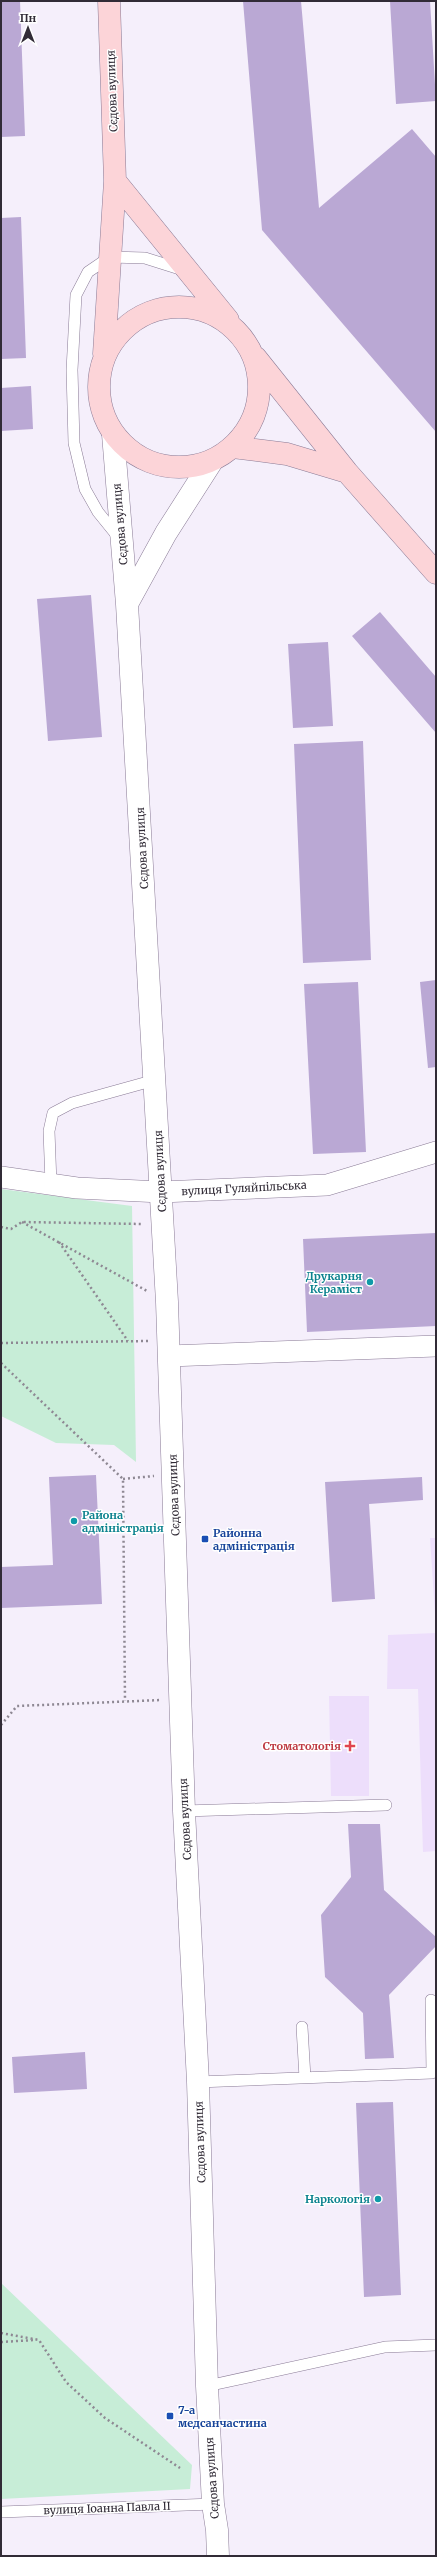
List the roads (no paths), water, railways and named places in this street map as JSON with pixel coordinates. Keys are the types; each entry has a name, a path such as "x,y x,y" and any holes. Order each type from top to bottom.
{"main road":[{"name":"Сєдова вулиця","path":"104,355 115,181 109,1"},
{"path":"115,181 239,333 252,354 347,472 436,573"},
{"path":"239,333 219,317 195,308 168,307 141,315 119,332 104,355 97,382 100,410 112,434 132,454 157,465 185,468 212,461 233,447 249,428 258,404 259,379 252,354"},
{"path":"233,447 287,454 347,472"}],"street":[{"name":"Сєдова вулиця","path":"112,434 127,604 168,1302 184,1811 198,2082 212,2504 217,2530 218,2556"},
{"path":"127,604 166,533 212,461"},
{"name":"вулиця Гуляйпільська","path":"1,1177 77,1188 161,1192 327,1184 436,1152"},
{"path":"169,1349 436,1346"}],"lane":[{"path":"122,541 98,512 85,489 74,435 72,370 76,295 88,272 110,257 145,258 190,272"},
{"path":"51,1184 49,1131 52,1113 72,1103 155,1080"},
{"path":"184,1811 386,1804"},
{"path":"198,2082 432,2073 431,2000"},
{"path":"302,2027 305,2078"},
{"path":"207,2386 385,2347 436,2345"},
{"name":"вулиця Іоанна Павла ІІ","path":"1,2512 212,2504"}],"place":[{"name":"Друкарня Кераміст","path":"370,1282"},
{"name":"Района адміністрація","path":"74,1521"},
{"name":"Районна адміністрація","path":"205,1539"},
{"name":"Стоматологія","path":"350,1746"},
{"name":"Наркологія","path":"378,2199"},
{"name":"7-а медсанчастина","path":"170,2416"}]}
